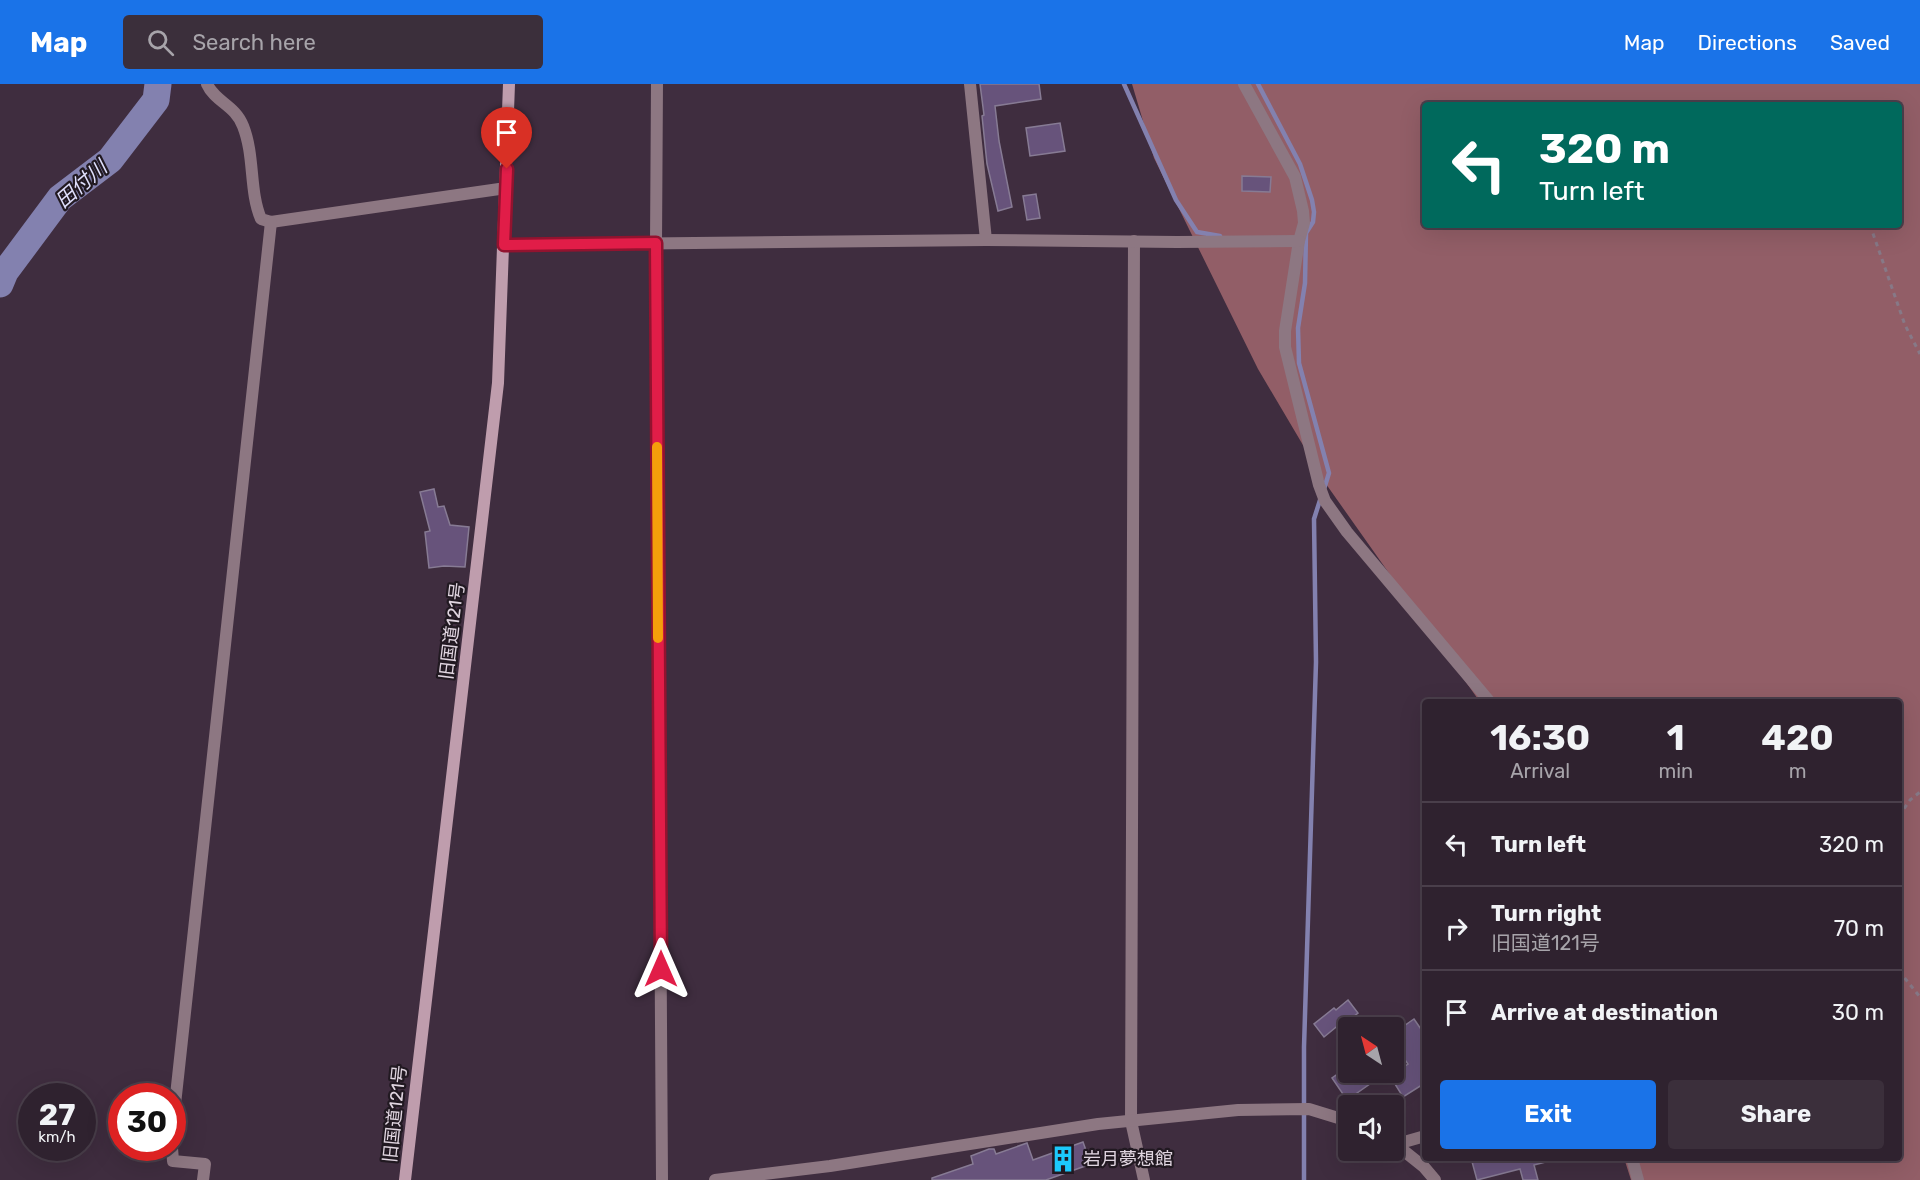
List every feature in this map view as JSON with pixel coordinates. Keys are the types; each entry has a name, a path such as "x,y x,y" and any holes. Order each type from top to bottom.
{"street":[{"path":"207,84 213,93 235,110 240,119 246,135 258,213 261,219 271,222 506,188"},
{"name":"旧国道121号","path":"405,1180 498,383 509,84"},
{"path":"657,84 662,1180"},
{"path":"970,84 986,240"},
{"path":"1244,84 1294,177 1303,211 1304,223 1299,241 1285,331 1285,347 1325,501 1347,532 1487,699"},
{"path":"177,1083 271,222"},
{"path":"504,245 986,240 1299,241"},
{"path":"1134,241 1131,1121 1144,1180"},
{"path":"715,1180 830,1166 1098,1124 1238,1110 1309,1109 1338,1118"},
{"path":"1404,1142 1422,1137"},
{"path":"1404,1152 1435,1180"},
{"path":"173,1161 205,1164 203,1180"},
{"path":"1633,1161 1638,1180"}],"path":[{"path":"1871,228 1905,325 1920,354"},
{"path":"1902,812 1910,800 1920,792"},
{"path":"1902,975 1920,997"}],"shaded area":[{"path":"1132,84 1920,84 1920,1180 1631,1180 1625,1161 1902,1161 1902,699 1478,699 1326,484 1258,369 1154,158"}],"building":[{"path":"980,84 1039,84 1041,99 995,106 999,141 1012,207 998,211 987,164"},
{"path":"1060,123 1065,151 1030,156 1026,128"},
{"path":"1242,176 1271,177 1270,192 1242,191"},
{"path":"1036,194 1040,218 1027,220 1023,196"},
{"path":"434,489 438,507 444,506 450,525 469,527 465,567 429,568 425,532 430,531 420,492"},
{"path":"1348,1000 1358,1013 1353,1017 1338,1017 1338,1026 1324,1037 1314,1024 1334,1008 1336,1010"},
{"path":"1414,1019 1422,1031 1422,1085 1404,1096 1394,1083 1404,1083 1404,1067 1408,1064 1404,1058 1404,1026"},
{"path":"1338,1074 1338,1083 1371,1083 1354,1095 1344,1095 1332,1078"},
{"name":"岩月夢想館","path":"1083,1142 1091,1164 1046,1180 932,1180 932,1178 973,1164 971,1156 989,1149 994,1149 996,1154 1027,1143 1033,1160"},
{"path":"1472,1161 1546,1161 1534,1165 1538,1180 1523,1180 1520,1169 1477,1180"}],"waterway":[{"name":"田付川","path":"0,284 5,272 60,198 110,160 156,100 158,84"},
{"path":"1124,84 1176,200 1197,232 1220,236"},
{"path":"1258,84 1300,164 1314,212 1313,222 1306,233 1305,283 1298,328 1299,363 1329,473 1324,489"},
{"path":"1304,1180 1304,1047 1316,662 1314,519 1321,497"}],"slow traffic":[{"path":"657,447 658,638"}],"place":[{"name":"岩月夢想館","path":"1063,1159"}],"route":[{"path":"507,169 504,245 656,243 661,969"}]}
